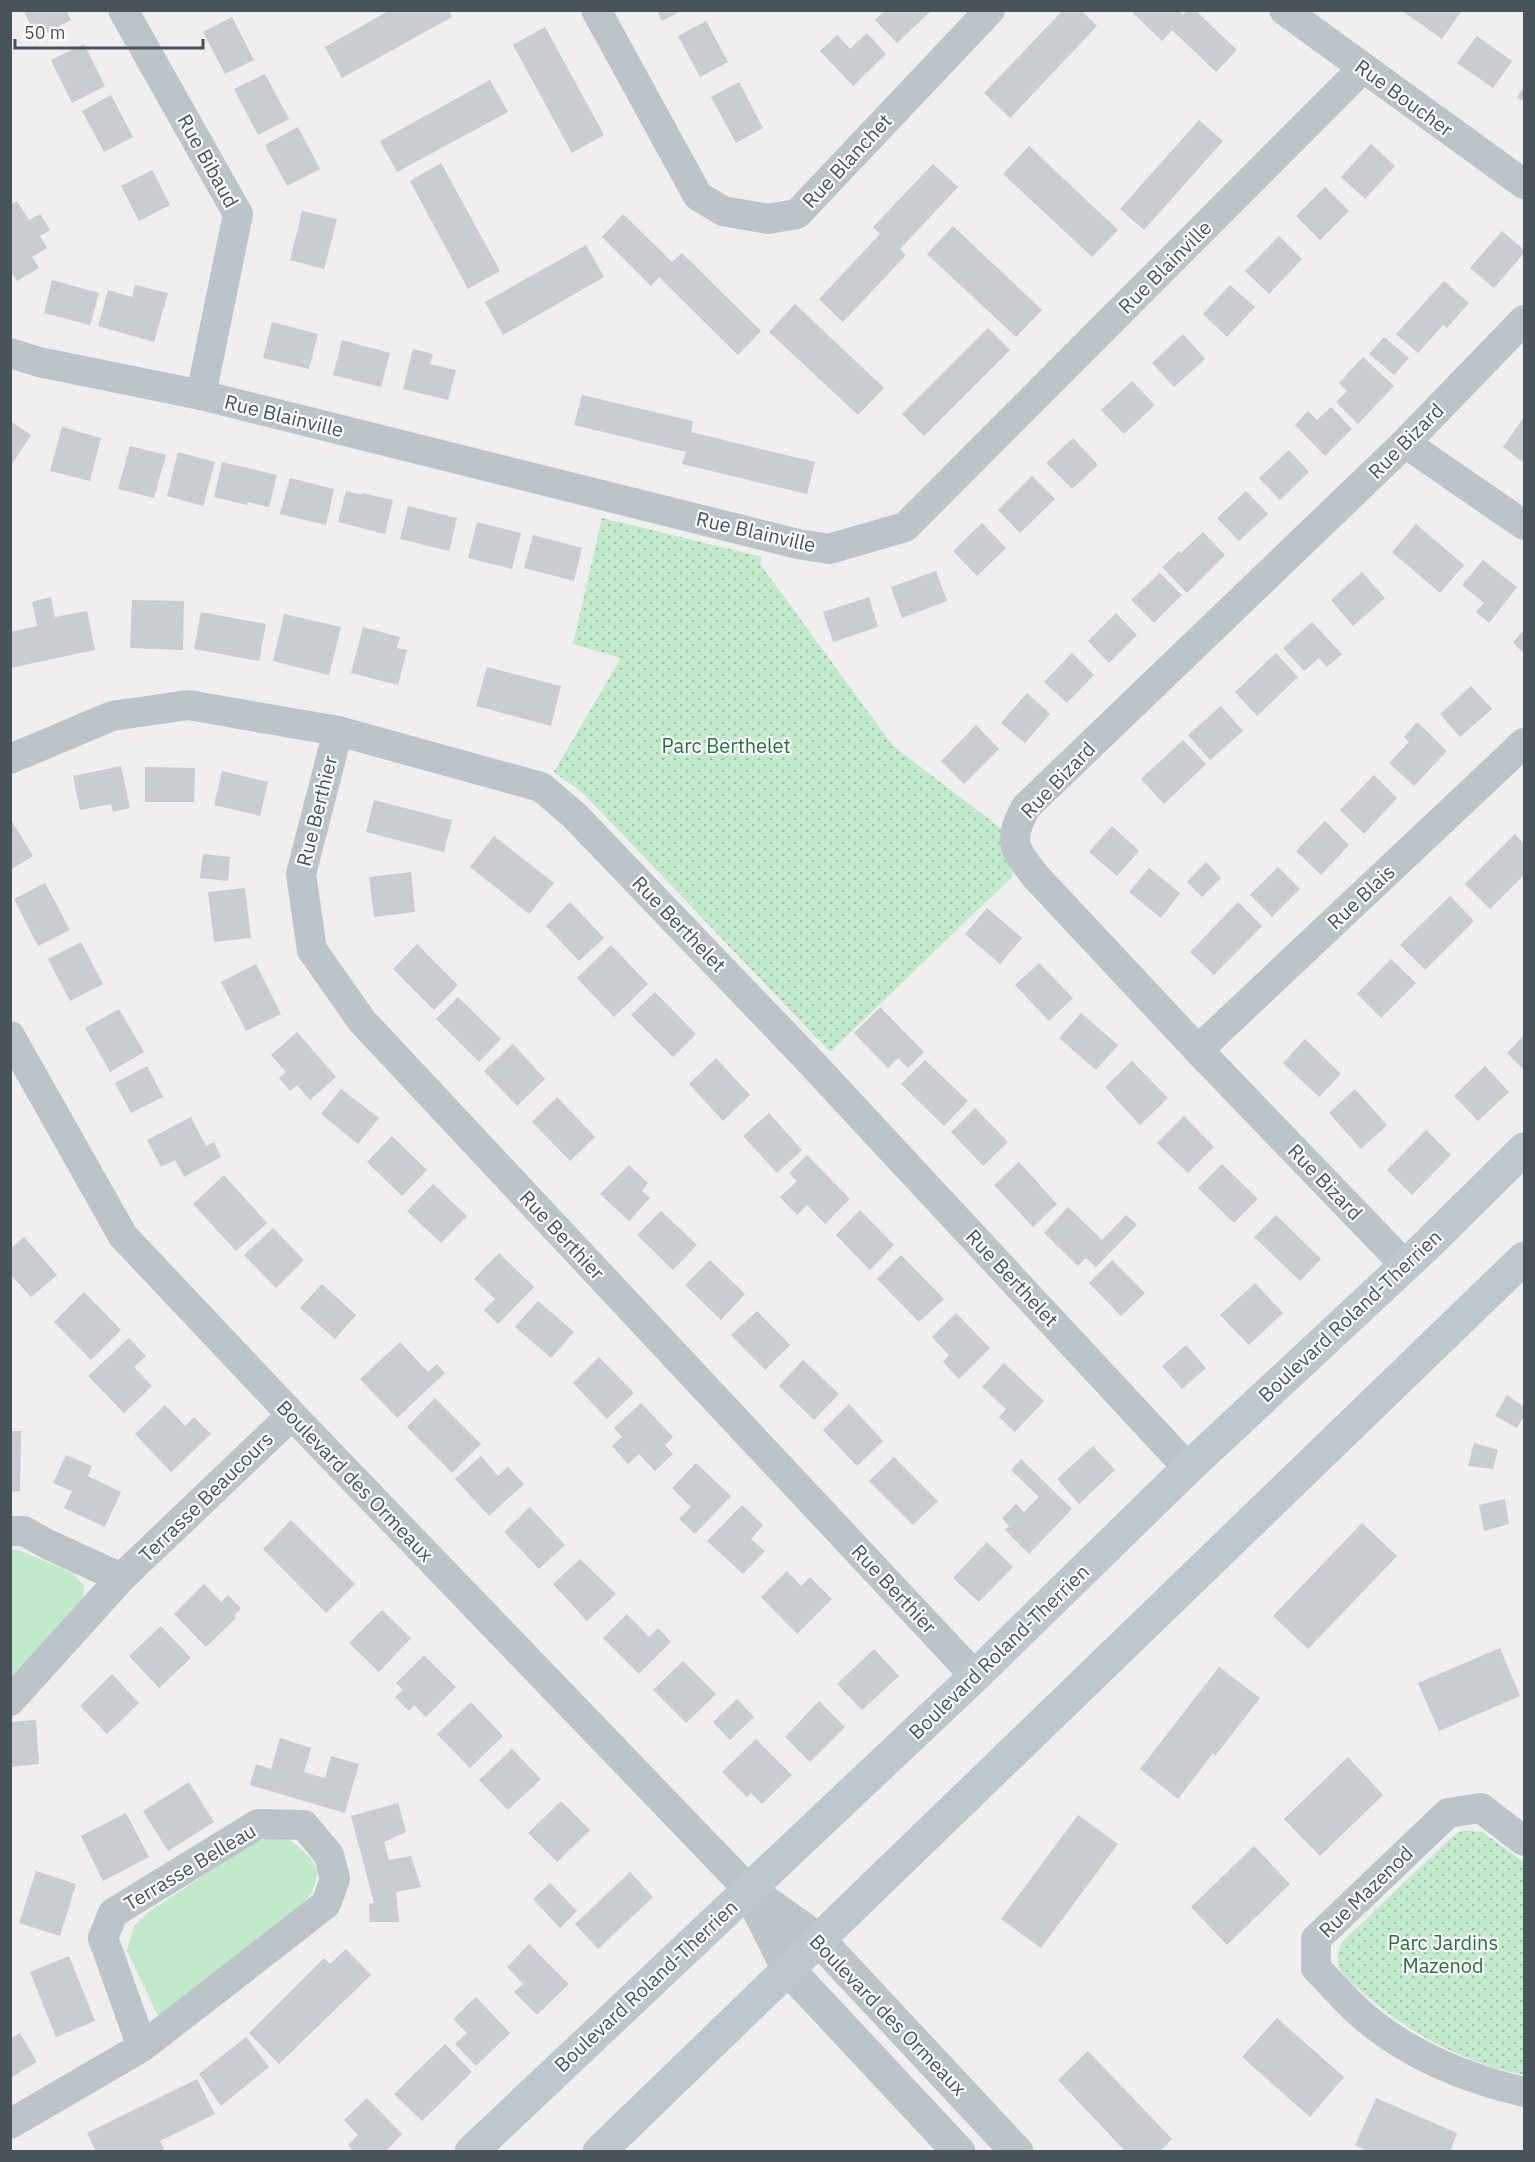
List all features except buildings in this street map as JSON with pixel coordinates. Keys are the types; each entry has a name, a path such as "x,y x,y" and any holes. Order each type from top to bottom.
{"main road":[{"name":"Boulevard Roland-Therrien","path":"471,2151 975,1676 1188,1468 1405,1265 1524,1149"},
{"path":"599,2151 1524,1258"}],"street":[{"name":"Rue Bibaud","path":"123,10 238,214 201,395"},
{"name":"Rue Blanchet","path":"596,10 698,196 723,211 768,219 797,214 990,10"},
{"name":"Rue Boucher","path":"1284,10 1524,184"},
{"name":"Rue Blainville","path":"10,352 39,362 201,395 798,544 829,549 905,527 1363,68"},
{"name":"Rue Bizard","path":"1405,1265 1198,1050 1037,878 1020,856 1014,840 1017,823 1026,807 1405,443 1524,320"},
{"path":"1405,443 1524,525"},
{"name":"Rue Berthelet","path":"10,759 112,716 188,705 338,731 541,787 574,815 814,1066 1188,1468"},
{"name":"Rue Berthier","path":"338,731 301,874 312,951 362,1021 975,1676"},
{"name":"Rue Blais","path":"1198,1050 1524,743"},
{"name":"Boulevard des Ormeaux","path":"10,1036 123,1236 291,1415 748,1890 819,1940 1017,2151"},
{"name":"Terrasse Beaucours","path":"10,1701 121,1578 291,1415"},
{"name":"Terrasse Beaucours","path":"10,1531 24,1531 121,1578"},
{"name":"Rue Mazenod","path":"1524,1841 1481,1808 1448,1813 1316,1939 1316,1968 1367,2019 1397,2040 1461,2073 1524,2092"},
{"name":"Terrasse Belleau","path":"10,2124 142,2047 326,1904 335,1879 329,1855 304,1825 258,1824 113,1913 103,1938 142,2047"},
{"name":"Boulevard des Ormeaux","path":"748,1890 788,1969 959,2151"}],"green space":[{"name":"Parc Berthelet","path":"602,518 762,557 760,564 893,746 1006,832 1006,855 1013,876 830,1052 583,793 554,772 621,658 573,644"},
{"path":"10,1549 19,1550 73,1573 84,1586 83,1600 10,1683"},
{"name":"Parc Jardins Mazenod","path":"1465,1830 1482,1832 1524,1862 1524,2075 1480,2063 1418,2033 1398,2021 1362,1992 1344,1975 1339,1965 1338,1956 1342,1942 1455,1834"},
{"path":"273,1838 292,1841 310,1857 318,1872 312,1893 298,1909 158,2016 127,1951 134,1926 147,1913 256,1841"}]}
